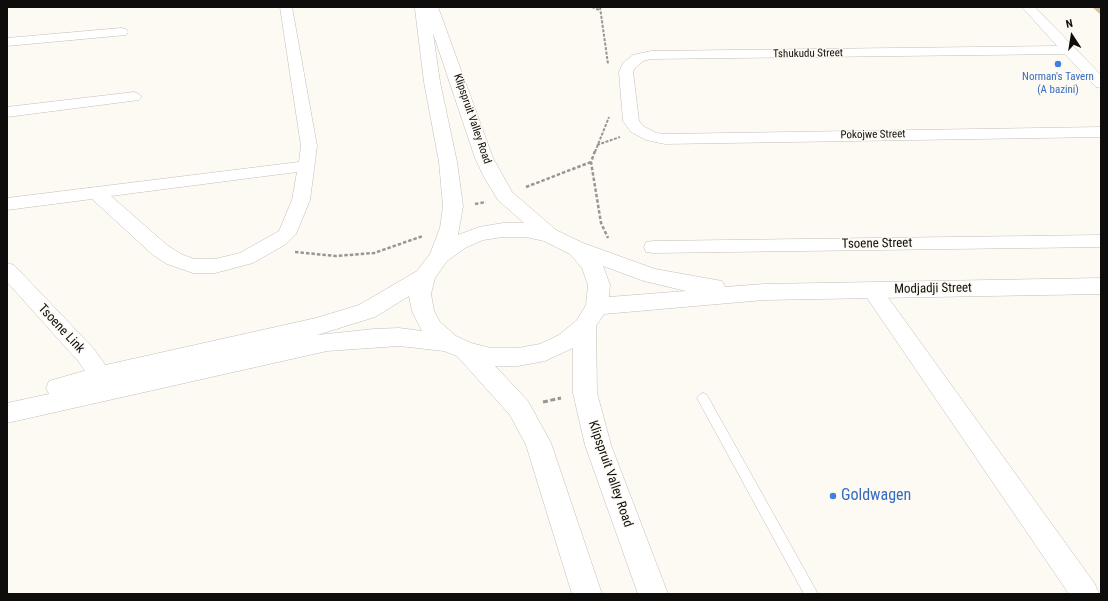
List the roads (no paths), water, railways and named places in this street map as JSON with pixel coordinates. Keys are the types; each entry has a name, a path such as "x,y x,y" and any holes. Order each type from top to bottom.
{"street":[{"path":"96,193 160,250 180,262 200,266 227,264 246,258 279,240 289,231 301,200 309,146 286,7"},
{"name":"Klipspruit Valley Road","path":"422,7 432,82 448,162 453,206 450,228 440,256"},
{"name":"Klipspruit Valley Road","path":"431,7 484,158 505,196 550,235"},
{"path":"1028,7 1101,84"},
{"path":"7,42 121,32"},
{"name":"Tshukudu Street","path":"646,135 637,129 631,121 626,72 631,62 644,56 1069,50"},
{"path":"7,112 134,97"},
{"name":"Pokojwe Street","path":"646,135 665,139 1101,132"},
{"path":"7,204 307,166"},
{"path":"577,249 564,240 550,235 526,230 503,230 479,234 465,240 440,256 425,276 420,294 423,311 432,328 457,346 519,408 538,443 587,594"},
{"name":"Tsoene Street","path":"653,247 1101,241"},
{"name":"Klipspruit Valley Road","path":"577,249 592,265 599,285 591,316 585,393 598,445 653,594"},
{"name":"Modjadji Street","path":"577,249 652,276 692,284 764,292"},
{"name":"Tsoene Link","path":"7,270 86,355 106,384"},
{"path":"7,413 106,384 316,327 366,311 425,276"},
{"name":"Modjadji Street","path":"591,316 764,292 1101,286"},
{"path":"872,290 1085,594"},
{"path":"7,402 327,342 393,337 457,346 491,357 518,357 538,353 567,341 591,316"}],"lane":[{"path":"703,398 811,594"}],"place":[{"name":"Norman's Tavern (A bazini)","path":"1058,64"},
{"name":"Goldwagen","path":"833,496"}]}
